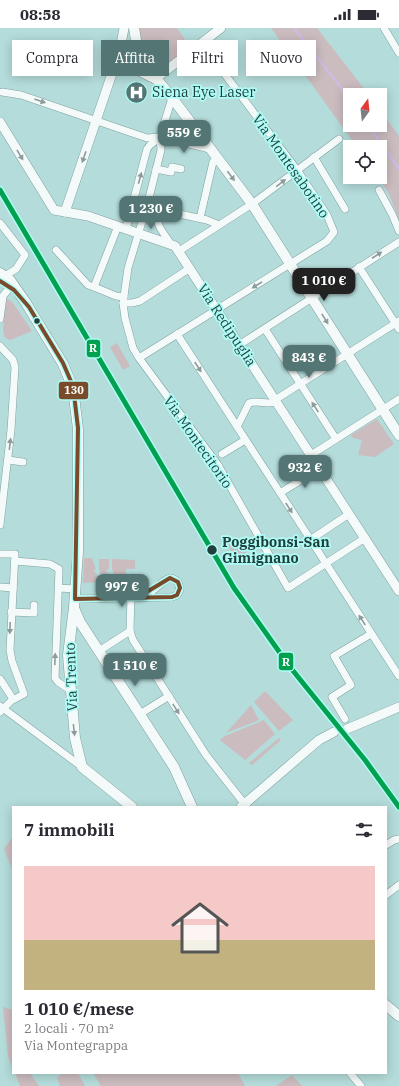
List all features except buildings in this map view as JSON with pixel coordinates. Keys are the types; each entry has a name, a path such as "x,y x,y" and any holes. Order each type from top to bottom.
{"main road":[{"path":"134,28 136,40"},
{"path":"149,76 155,79"},
{"path":"153,76 172,98 252,204 399,435"},
{"name":"Via Trento","path":"2,276 11,282 13,289 26,303 63,364 75,394 78,467 78,552 75,598 70,627 68,655 75,738 82,767"},
{"path":"75,598 83,627 177,773 192,806"},
{"path":"70,627 77,624 83,627"},
{"path":"82,767 131,806"},
{"path":"387,1007 399,1015"}],"street":[{"path":"122,40 124,28"},
{"path":"207,40 221,28"},
{"path":"384,28 399,53"},
{"path":"155,79 177,63"},
{"path":"65,212 111,76"},
{"name":"Via Montesabotino","path":"226,76 297,170 326,215 334,232 327,241 290,264"},
{"path":"1,92 18,94 147,138 160,137 213,153 213,162 200,218"},
{"path":"94,287 122,228 148,147 160,137 172,98"},
{"path":"0,122 50,205 55,210 88,216 170,243"},
{"name":"Via Montecitorio","path":"160,137 161,147 140,233 130,258 123,300 128,332 139,358 218,466 288,588 365,538"},
{"path":"179,251 252,204 339,139"},
{"path":"314,157 345,209"},
{"path":"156,169 171,172 172,167 182,170"},
{"path":"379,190 394,218 399,231"},
{"path":"170,243 158,223 158,212 161,210 200,218 219,225"},
{"path":"0,223 25,255 15,270 2,276"},
{"path":"239,346 399,242"},
{"name":"Via Redipuglia","path":"170,243 179,251 239,346 399,591"},
{"path":"56,250 89,286 132,303 138,302 190,268"},
{"path":"139,358 290,264"},
{"path":"237,427 244,408 250,402 269,404 276,401 347,354 398,325 359,267"},
{"path":"0,319 3,296 13,289"},
{"path":"265,329 336,439"},
{"path":"177,334 399,676"},
{"path":"0,346 15,365 8,460 0,525"},
{"path":"311,456 399,399"},
{"path":"222,454 245,440"},
{"path":"8,460 23,462"},
{"path":"280,493 320,468"},
{"path":"310,540 349,514"},
{"path":"0,554 56,566 59,570 55,678 58,682 70,690"},
{"path":"15,557 11,612 10,657 24,694 1,707 82,767"},
{"path":"58,588 75,598 130,599 174,596 179,593 180,588 178,582 174,578 167,578 161,585 148,592 132,593 130,599 130,631 135,645 206,755 244,806 319,740 334,732"},
{"path":"161,585 163,594 169,597"},
{"path":"0,587 13,588"},
{"path":"11,612 34,614 34,605"},
{"path":"99,651 130,631"},
{"path":"346,719 332,696 351,685 334,656 371,634"},
{"path":"0,679 13,699"},
{"path":"140,714 169,696"},
{"path":"347,729 398,706"},
{"path":"177,773 186,784 195,806"},
{"path":"387,844 399,839"},
{"path":"387,894 399,885"},
{"path":"351,1074 361,1086"}],"shaded area":[{"path":"138,28 177,28 185,40 177,40 177,57 169,64 169,40 140,40"},
{"path":"271,28 317,28 364,88 343,88 343,128 306,76 316,76 316,40 280,40"},
{"path":"387,120 399,136 399,220 389,194 383,184 387,184 387,140 352,140 346,132 387,132"},
{"path":"8,299 13,303 32,331 10,340 5,338 3,330 5,302"},
{"path":"117,343 130,366 123,370 110,347"},
{"path":"377,419 394,444 375,457 358,455 362,440 353,438 351,435"},
{"path":"238,539 250,560 239,565 228,545"},
{"path":"84,558 92,558 96,569 94,570 100,582 83,583"},
{"path":"99,559 109,559 109,569 106,570 111,582 103,582 99,569"},
{"path":"112,559 135,560 135,569 126,569 125,583 117,582 112,569"},
{"path":"265,691 293,720 279,731 254,702"},
{"path":"251,705 259,720 226,733"},
{"path":"264,720 275,734 245,760 220,740 223,737"},
{"path":"279,738 281,740 252,765 249,763"},
{"path":"12,837 12,869 4,849"},
{"path":"3,1007 12,1010 12,1066 8,1056"},
{"path":"15,1074 31,1074 39,1086 20,1086"},
{"path":"61,1074 79,1074 85,1086 60,1086 57,1078"},
{"path":"94,1074 239,1074 245,1086 101,1086"},
{"path":"292,1075 302,1086 276,1086"}],"waterway":[{"path":"294,28 343,90"},
{"path":"373,132 399,169"}],"transit line":[{"name":"R","path":"0,190 234,588 290,667 365,760 399,807"},
{"name":"130","path":"0,281 14,290 29,307 63,363 73,386 78,428 75,599 172,597 177,595 180,588 178,582 170,578 145,593 105,593"}],"place":[{"name":"Siena Eye Laser","path":"137,92"},
{"name":"Poggibonsi-San Gimignano","path":"212,550"}]}
